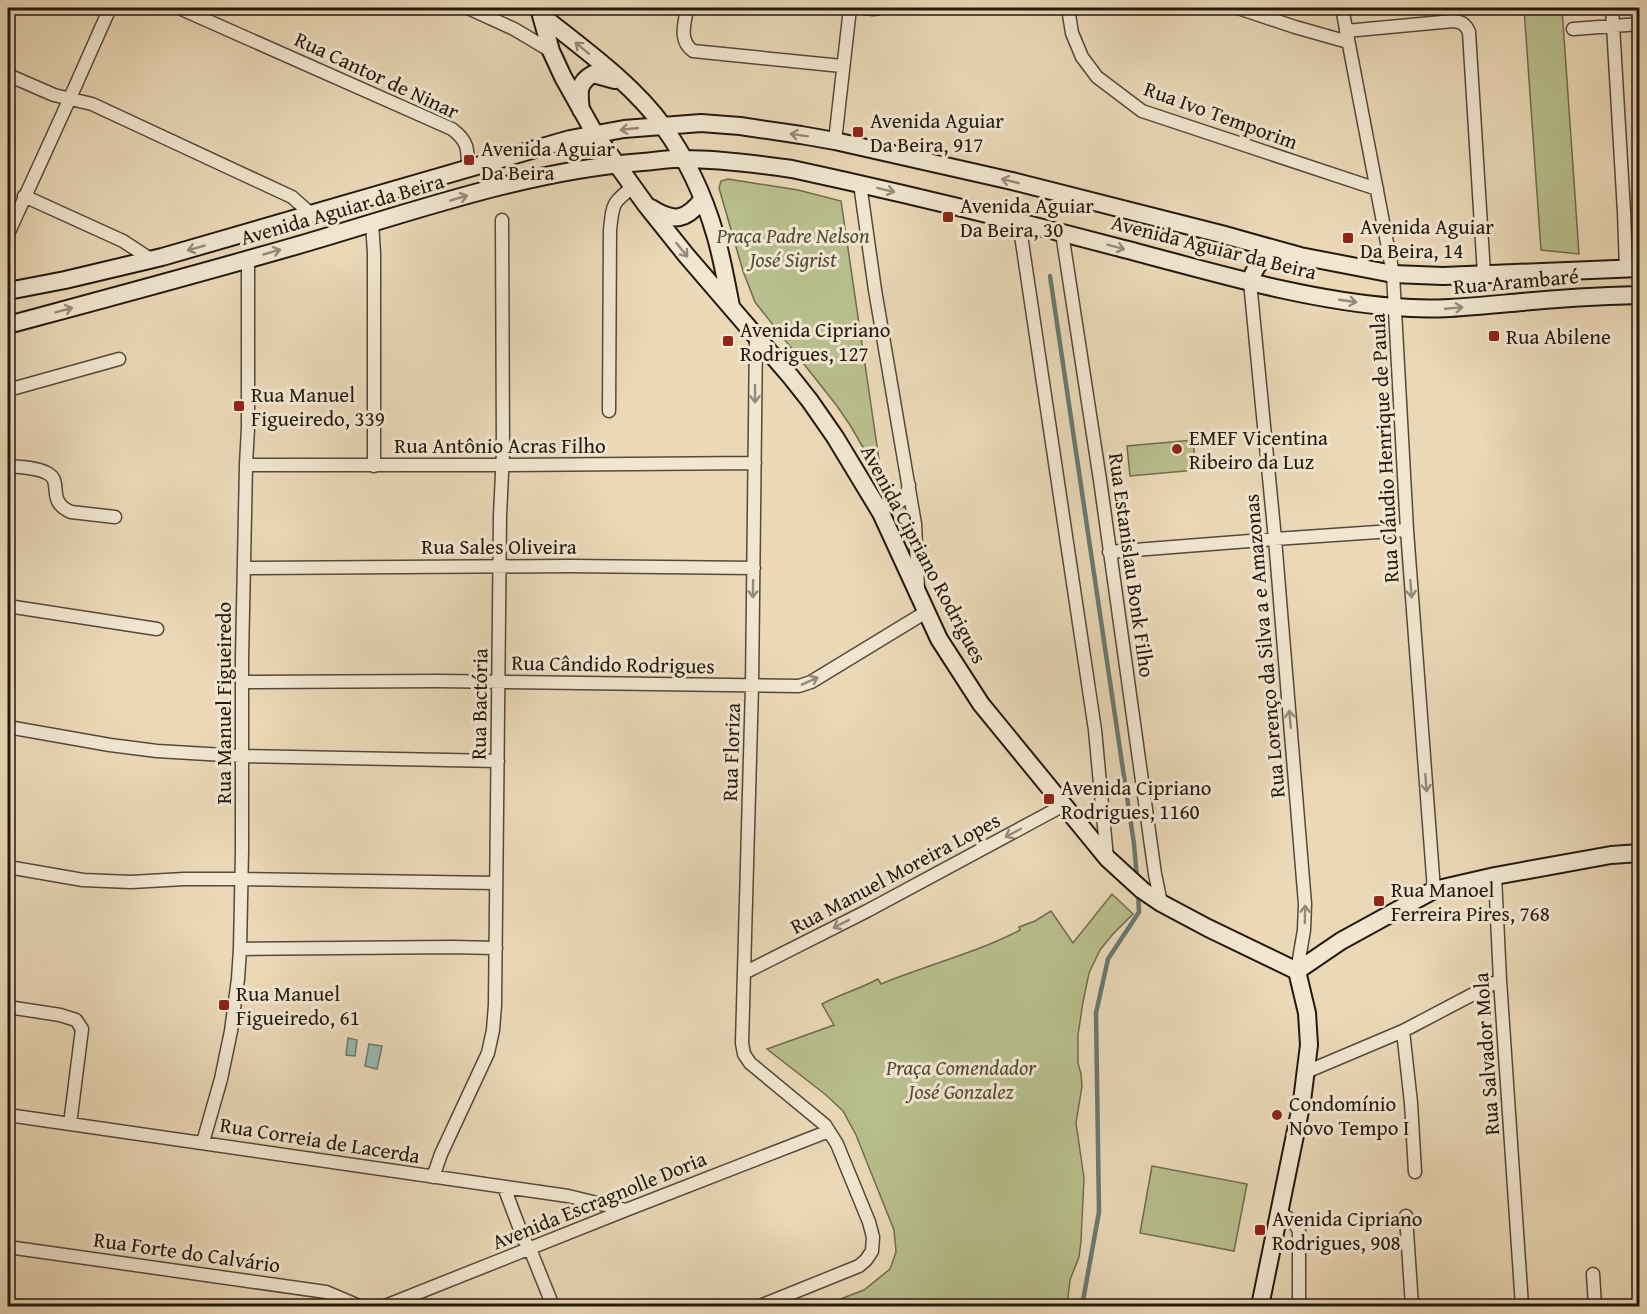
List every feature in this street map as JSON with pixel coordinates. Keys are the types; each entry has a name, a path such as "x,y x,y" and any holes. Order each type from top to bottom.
{"main road":[{"name":"Avenida Cipriano Rodrigues","path":"540,11 552,51 563,77 595,134 646,205 813,405 835,437 875,502 939,639 981,704 1107,858 1142,890 1208,928 1297,971"},
{"path":"540,11 622,82 663,126 683,159 715,232 731,309"},
{"path":"581,110 579,96 581,84 586,78 593,74 622,82"},
{"name":"Avenida Aguiar da Beira","path":"8,291 152,260 570,139 595,134 701,123 740,126 835,141 1023,184 1300,256 1393,274"},
{"name":"Avenida Aguiar da Beira","path":"8,325 248,260 501,186 616,164 683,159 758,164 792,169 1062,232 1250,282 1340,300 1396,308"},
{"path":"646,205 657,212 679,218 687,215 702,200"},
{"path":"1250,282 1256,265 1264,260 1288,260 1300,256"},
{"name":"Rua Arambaré","path":"1393,274 1443,276 1633,268"},
{"name":"Rua Arambaré","path":"1396,308 1445,309 1640,295"},
{"path":"1260,1306 1302,1101 1309,1045 1307,1013 1297,971 1341,941 1434,890 1495,876 1611,855 1640,853"}],"street":[{"path":"8,234 110,8"},
{"name":"Rua Cantor de Ninar","path":"179,8 452,129 466,143 468,168"},
{"path":"468,8 514,29 552,51"},
{"path":"687,8 683,40 693,51 842,66"},
{"path":"835,141 850,8"},
{"path":"864,8 879,8"},
{"name":"Rua Ivo Temporim","path":"1068,8 1072,33 1082,57 1097,77 1143,111 1377,189"},
{"path":"1238,8 1295,27 1347,37 1452,21 1462,22 1466,26 1484,274"},
{"name":"Rua Cláudio Henrique de Paula","path":"1342,8 1393,274 1407,531 1434,890"},
{"path":"1612,8 1624,212 1633,268"},
{"path":"1573,28 1640,24"},
{"path":"8,75 54,95 92,104 292,198 311,214"},
{"path":"860,184 875,290 915,524 918,592"},
{"path":"609,411 612,209 617,200 633,187"},
{"path":"24,196 123,241 152,260"},
{"name":"Rua Bactória","path":"433,1177 441,1154 488,1053 495,1005 502,465 502,220"},
{"path":"1019,222 1095,730 1107,858"},
{"path":"372,223 374,466"},
{"name":"Rua Estanislau Bonk Filho","path":"1062,232 1161,903"},
{"name":"Rua Manuel Figueiredo","path":"203,1142 231,1031 240,949 242,682 248,428 248,260"},
{"name":"Rua Lorenço da Silva a e Amazonas","path":"1250,282 1275,538 1305,904 1304,930 1297,971"},
{"name":"Rua Floriza","path":"756,336 752,686 742,1043 744,1054 750,1063 825,1125 837,1143 873,1237 873,1251 859,1266 760,1306"},
{"path":"8,390 119,359"},
{"name":"Rua Antônio Acras Filho","path":"246,465 755,463"},
{"path":"8,466 46,472 51,475 57,500 71,512 115,517"},
{"path":"875,502 882,506 898,503 908,491 909,483"},
{"path":"1109,552 1275,538 1407,531"},
{"name":"Rua Sales Oliveira","path":"244,567 754,568"},
{"path":"8,606 157,629"},
{"name":"Rua Cândido Rodrigues","path":"242,682 439,681 799,686 811,682 926,612"},
{"path":"8,727 157,751 241,756 498,760"},
{"name":"Rua Manuel Moreira Lopes","path":"744,973 867,911 1064,805"},
{"path":"8,867 83,880 131,882 242,879 496,883"},
{"name":"Rua Salvador Mola","path":"1495,876 1522,1306"},
{"path":"240,949 496,948"},
{"path":"1306,1072 1403,1031 1500,980"},
{"path":"8,1007 60,1015 76,1020 82,1029 70,1124"},
{"path":"1403,1031 1411,1103 1415,1172"},
{"name":"Rua Correia de Lacerda","path":"8,1115 568,1196 626,1210"},
{"name":"Avenida Escragnolle Doria","path":"385,1306 829,1131"},
{"path":"504,1187 524,1240 554,1306"},
{"path":"1279,1212 1294,1222 1299,1231 1299,1306"},
{"path":"1406,1216 1412,1306"},
{"name":"Rua Forte do Calvário","path":"8,1247 326,1292 358,1306"},
{"path":"1593,1274 1595,1306"}],"green space":[{"path":"1524,8 1562,8 1579,254 1541,250"},
{"name":"Praça Padre Nelson José Sigrist","path":"728,179 798,190 841,201 882,480 837,406 755,302 743,271 719,188 721,181"},
{"path":"1193,440 1196,470 1130,476 1127,446"},
{"name":"Praça Comendador José Gonzalez","path":"1112,894 1133,914 1100,950 1089,973 1083,1002 1078,1035 1078,1063 1082,1086 1076,1123 1084,1178 1081,1241 1079,1257 1070,1280 1067,1306 822,1306 864,1290 890,1269 896,1252 894,1230 856,1135 843,1111 767,1049 834,1025 822,1004 829,1000 878,979 881,984 986,945 1020,930 1019,927 1051,911 1073,943"},
{"path":"1152,1166 1247,1184 1234,1251 1140,1233"}],"water":[{"path":"348,1038 357,1040 355,1056 346,1055"},
{"path":"369,1044 382,1046 377,1069 365,1066"}],"waterway":[{"path":"1050,276 1134,844 1137,878"},
{"path":"1082,1306 1099,1212 1096,1013 1108,959 1139,912 1138,892"}],"place":[{"name":"Avenida Aguiar Da Beira, 917","path":"858,132"},
{"name":"Avenida Aguiar Da Beira","path":"469,160"},
{"name":"Avenida Aguiar Da Beira, 30","path":"948,217"},
{"name":"Avenida Aguiar Da Beira, 14","path":"1348,238"},
{"name":"Rua Abilene","path":"1494,336"},
{"name":"Avenida Cipriano Rodrigues, 127","path":"728,341"},
{"name":"Rua Manuel Figueiredo, 339","path":"239,406"},
{"name":"EMEF Vicentina Ribeiro da Luz","path":"1177,449"},
{"name":"Avenida Cipriano Rodrigues, 1160","path":"1049,799"},
{"name":"Rua Manoel Ferreira Pires, 768","path":"1379,901"},
{"name":"Rua Manuel Figueiredo, 61","path":"224,1005"},
{"name":"Condomínio Novo Tempo I","path":"1277,1115"},
{"name":"Avenida Cipriano Rodrigues, 908","path":"1260,1230"}]}
